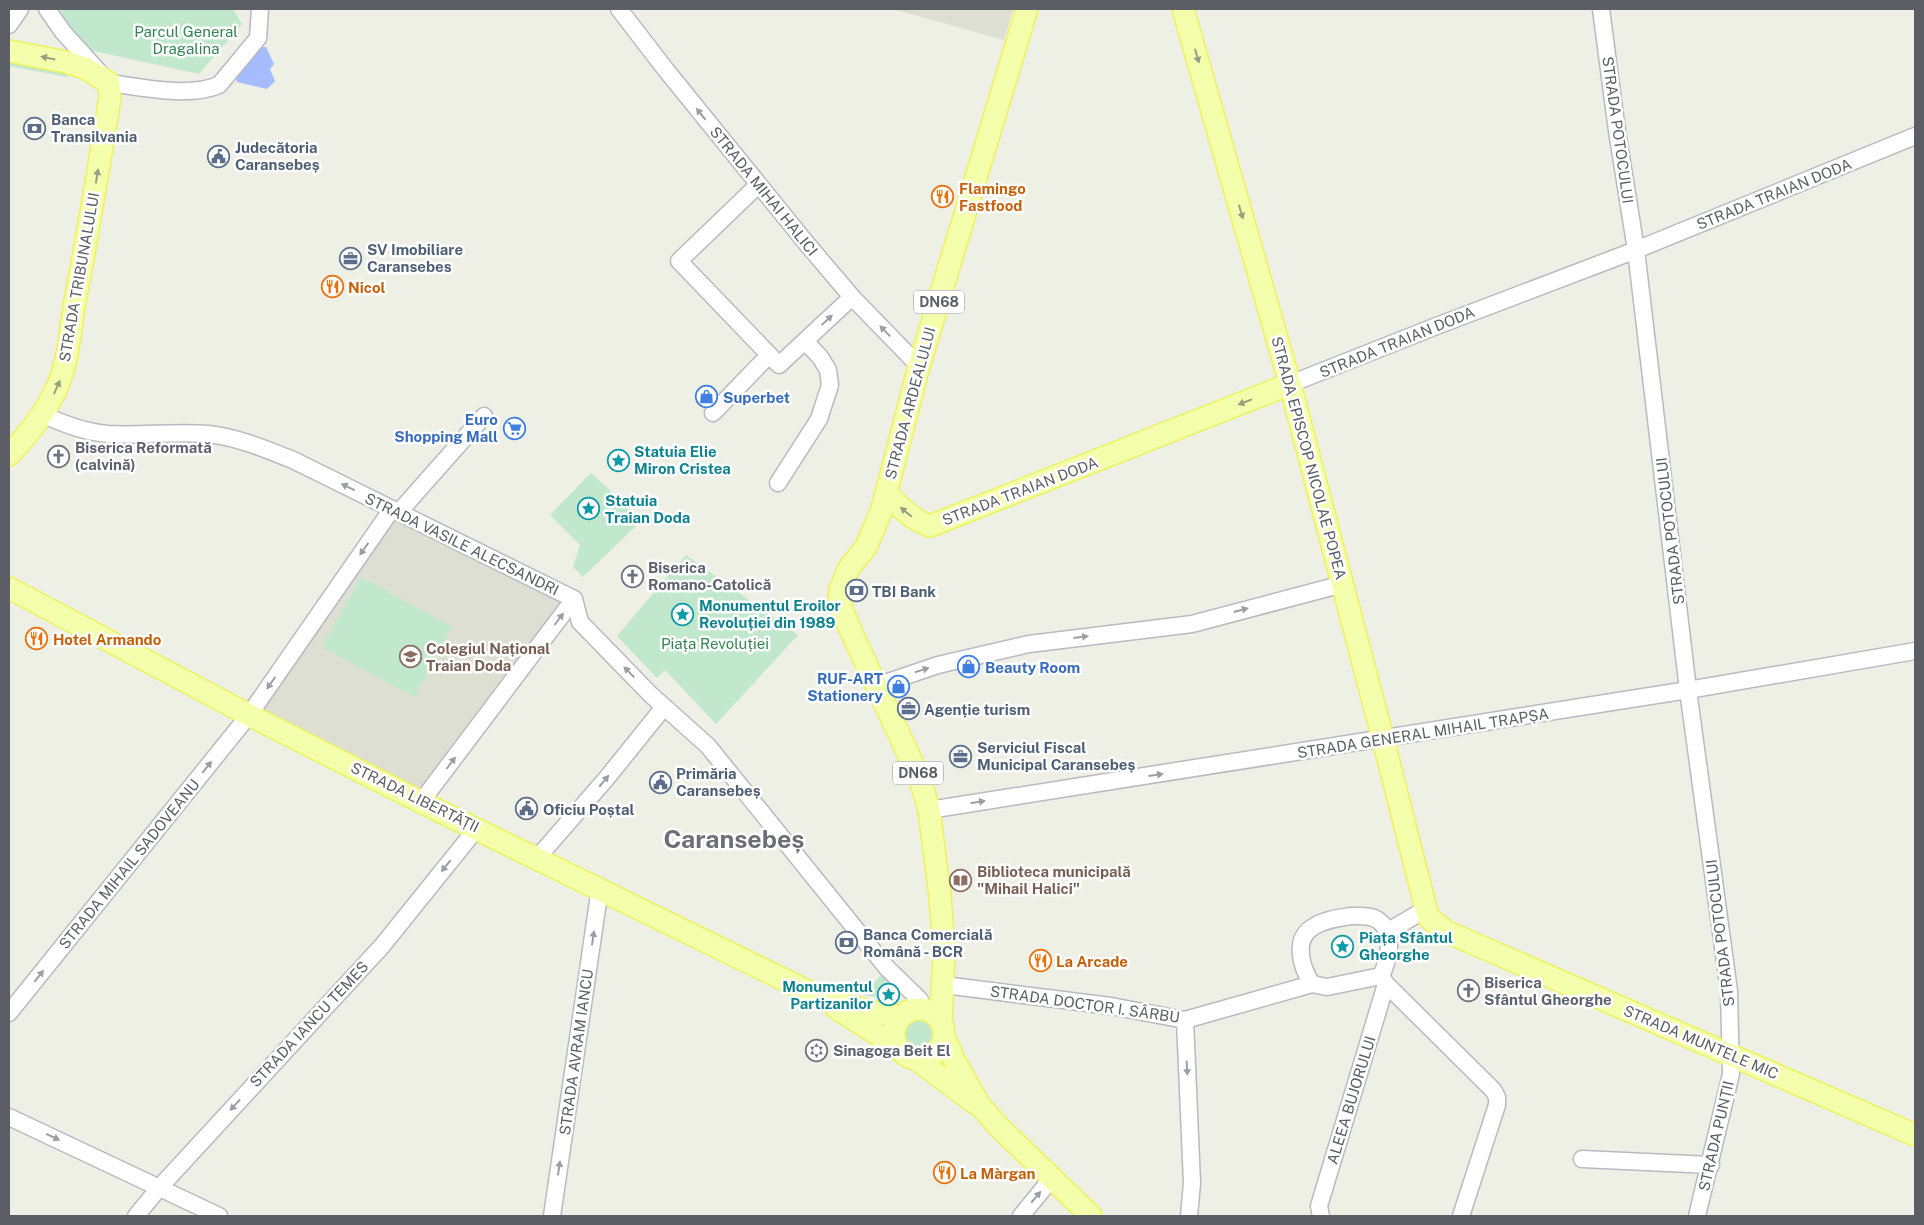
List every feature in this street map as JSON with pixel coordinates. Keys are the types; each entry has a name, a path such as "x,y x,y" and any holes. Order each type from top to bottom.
{"main road":[{"name":"STRADA ARDEALULUI","path":"876,686 844,615 839,598 840,590 849,568 866,547 882,509 919,366 1027,9"},
{"name":"STRADA EPISCOP NICOLAE POPEA","path":"1183,9 1290,384 1426,909"},
{"path":"9,51 78,66 109,84"},
{"name":"STRADA TRIBUNALULUI","path":"9,455 28,434 42,414 58,386 65,361 110,98 109,84"},
{"name":"STRADA TRAIAN DODA","path":"886,492 905,513 919,522 930,526 1290,384"},
{"name":"STRADA LIBERTĂȚII","path":"9,588 249,715 421,802 538,857 824,999 858,1008 911,1009"},
{"name":"DN68","path":"876,686 920,779 930,810 940,896 944,979 943,1029 938,1051 932,1056 916,1059"},
{"name":"STRADA MUNTELE MIC","path":"1426,909 1429,918 1448,932 1915,1135"},
{"path":"944,979 911,1009 894,1031 894,1040 902,1053 916,1059 980,1106"},
{"name":"STRADA LIBERTĂȚII","path":"824,999 897,1047"},
{"path":"911,1009 929,1010 943,1029 954,1060 980,1106 1000,1130 1091,1216"}],"street":[{"path":"9,25 20,9"},
{"path":"47,9 63,32 109,84 160,90 197,91 218,86 258,38 260,9"},
{"name":"STRADA MIHAI HALICI","path":"619,9 758,186 852,297 919,366"},
{"name":"STRADA POTOCULUI","path":"1601,9 1617,131 1636,250 1688,690 1729,991 1732,1055"},
{"name":"STRADA TRAIAN DODA","path":"1290,384 1636,250 1915,136"},
{"path":"758,186 679,261 774,360"},
{"path":"713,413 774,360 805,341 852,297"},
{"path":"778,482 819,419 830,385 828,370 805,341"},
{"name":"STRADA VASILE ALECSANDRI","path":"42,414 73,427 108,434 186,433 233,439 293,460 574,599 580,622 664,707 708,746 887,968 911,1009"},
{"name":"STRADA MIHAIL SADOVEANU","path":"9,1014 249,715 395,511 484,416"},
{"path":"876,686 938,665 1029,644 1192,624 1343,584"},
{"path":"421,802 574,599"},
{"name":"STRADA GENERAL MIHAIL TRAPȘA","path":"930,810 1688,690 1915,651"},
{"path":"538,857 606,779 664,707"},
{"name":"STRADA IANCU TEMES","path":"136,1216 159,1188 382,946 477,828"},
{"name":"STRADA AVRAM IANCU","path":"552,1216 600,888"},
{"path":"1387,932 1426,909"},
{"path":"1312,984 1306,975 1300,953 1301,941 1305,933 1313,926 1330,920 1367,916 1379,921 1387,932 1390,952 1384,980 1493,1090 1497,1097 1497,1105 1461,1216"},
{"name":"STRADA DOCTOR I. SÂRBU","path":"944,979 1185,1020 1312,984 1327,987 1384,980"},
{"name":"ALEEA BUJORULUI","path":"1320,1216 1319,1206 1384,980"},
{"path":"1185,1020 1192,1183 1189,1216"},
{"name":"STRADA PUNȚII","path":"1697,1216 1731,1074 1732,1055"},
{"path":"9,1117 219,1216"},
{"path":"1582,1159 1710,1165"},
{"path":"1021,1216 1052,1178"}],"shaded area":[{"path":"893,9 1013,9 1004,40"},
{"name":"Colegiul Național Traian Doda","path":"392,509 574,599 421,802 249,715"}],"green space":[{"name":"Parcul General Dragalina","path":"60,9 233,9 242,24 199,74 80,48"},
{"path":"9,61 68,72 67,77 9,66"},
{"path":"591,473 642,520 583,577 573,567 580,545 550,515"},
{"name":"Piața Revoluției","path":"686,555 798,635 716,724 665,670 657,678 617,636"},
{"path":"361,577 452,627 414,697 322,647"},
{"path":"887,968 904,985 895,992 885,996 864,995"},
{"path":"919,1021 928,1025 932,1034 928,1043 919,1047 910,1043 906,1034 910,1025"}],"water":[{"path":"260,47 266,47 274,64 270,69 275,81 267,89 237,82 235,73"}],"place":[{"name":"Banca Transilvania","path":"35,128"},
{"name":"Judecătoria Caransebeș","path":"219,156"},
{"name":"Flamingo Fastfood","path":"943,197"},
{"name":"SV Imobiliare Caransebes","path":"351,258"},
{"name":"Nicol","path":"332,287"},
{"name":"Superbet","path":"707,397"},
{"name":"Euro Shopping Mall","path":"514,428"},
{"name":"Biserica Reformată (calvină)","path":"59,456"},
{"name":"Statuia Elie Miron Cristea","path":"618,460"},
{"name":"Statuia Traian Doda","path":"589,509"},
{"name":"Biserica Romano-Catolică","path":"632,576"},
{"name":"TBI Bank","path":"856,591"},
{"name":"Monumentul Eroilor Revoluției din 1989","path":"683,614"},
{"name":"Hotel Armando","path":"37,639"},
{"name":"Colegiul Național Traian Doda","path":"410,657"},
{"name":"Beauty Room","path":"969,667"},
{"name":"RUF-ART Stationery","path":"899,687"},
{"name":"Agenție turism","path":"908,709"},
{"name":"Serviciul Fiscal Municipal Caransebeș","path":"961,756"},
{"name":"Primăria Caransebeș","path":"660,782"},
{"name":"Oficiu Poștal","path":"527,809"},
{"name":"Biblioteca municipală \"Mihail Halici\"","path":"961,880"},
{"name":"Banca Comercială Română - BCR","path":"847,943"},
{"name":"Piața Sfântul Gheorghe","path":"1343,946"},
{"name":"La Arcade","path":"1040,961"},
{"name":"Biserica Sfântul Gheorghe","path":"1468,991"},
{"name":"Monumentul Partizanilor","path":"889,995"},
{"name":"Sinagoga Beit El","path":"817,1050"},
{"name":"La Màrgan","path":"944,1173"}],"district":[{"name":"Caransebeș","path":"734,839"}]}
